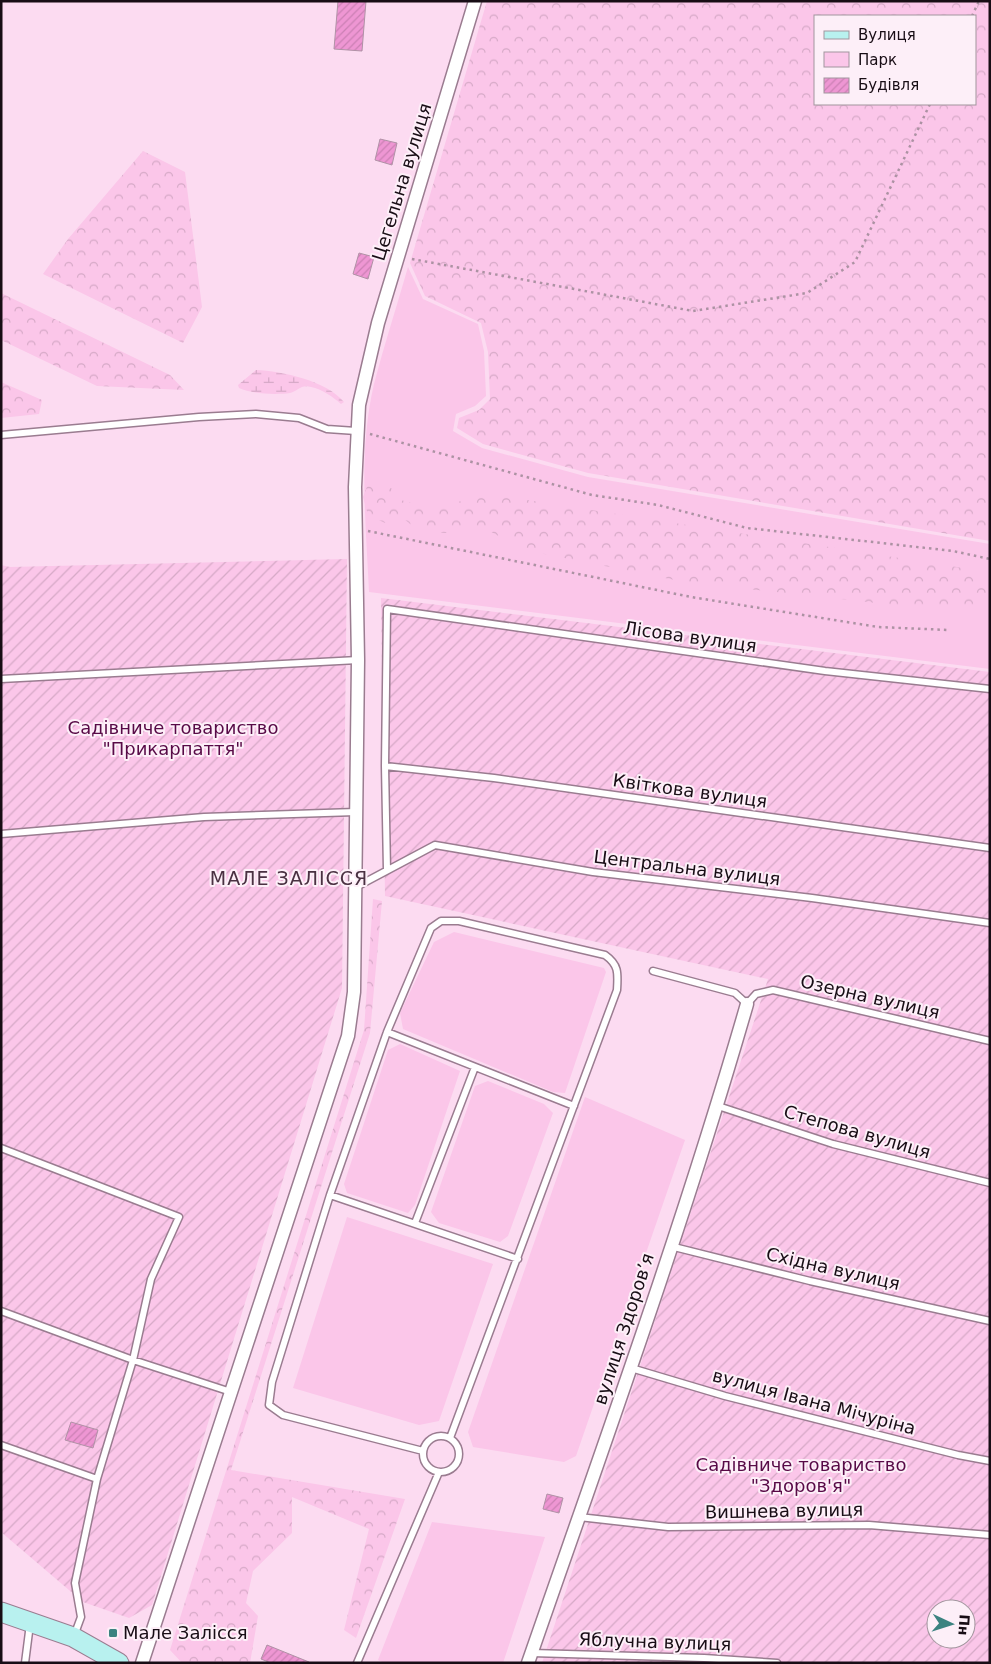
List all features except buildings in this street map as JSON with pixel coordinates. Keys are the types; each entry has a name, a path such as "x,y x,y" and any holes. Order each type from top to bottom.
{"main road":[{"path":"1,1612 73,1637 119,1663"}],"street":[{"name":"Цегельна вулиця","path":"142,1663 348,1036 354,992 356,887 358,660 354,486 356,431 365,372 475,1"},
{"name":"вулиця Здоровʼя","path":"530,1658 631,1368 718,1106 747,1004"}],"lane":[{"path":"1,435 199,417 256,414 299,418 327,429 356,431"},
{"name":"Лісова вулиця","path":"385,766 387,609 816,669 990,689"},
{"path":"1,679 358,660"},
{"path":"385,766 388,870"},
{"name":"Квіткова вулиця","path":"385,766 494,778 990,848"},
{"path":"1,834 204,817 356,812"},
{"name":"Центральна вулиця","path":"356,887 435,845 593,872 812,898 990,923"},
{"path":"423,1451 283,1415 269,1405 272,1382 330,1195 387,1032 422,944 431,928 441,921 459,921 605,955 614,962 618,972 617,990 450,1438"},
{"path":"653,971 735,993 747,1004"},
{"name":"Озерна вулиця","path":"747,1004 756,994 774,990 990,1041"},
{"path":"387,1032 574,1106"},
{"path":"415,1223 475,1066"},
{"name":"Степова вулиця","path":"718,1106 833,1144 990,1183"},
{"path":"1,1148 179,1217 151,1279 133,1360 97,1479 75,1582 81,1616 73,1637"},
{"path":"330,1195 518,1259"},
{"name":"Східна вулиця","path":"670,1246 810,1281 990,1321"},
{"path":"1,1311 133,1360 231,1392"},
{"name":"вулиця Івана Мічуріна","path":"631,1368 725,1396 958,1455 990,1461"},
{"path":"442,1436 450,1438 456,1444 459,1452 458,1460 454,1467 447,1471 439,1472 427,1465 423,1451 427,1443 434,1438 442,1436"},
{"path":"1,1445 97,1479"},
{"path":"357,1663 439,1472"},
{"name":"Вишнева вулиця","path":"579,1517 668,1528 869,1525 990,1535"},
{"path":"25,1663 30,1622"},
{"name":"Яблучна вулиця","path":"530,1658 704,1658 777,1663"}],"path":[{"path":"972,15 979,1"},
{"path":"398,257 693,311 807,292 855,262 930,105"},
{"path":"356,431 412,443 592,495 658,505 747,528 953,551 990,558"},
{"path":"356,529 691,597 878,627 948,630"}],"green space":[{"path":"487,1 990,1 990,541 588,473 483,444 457,428 459,418 479,410 490,399 488,352 481,323 425,296 410,263"},
{"path":"143,151 185,172 202,307 183,343 43,274 68,239"},
{"path":"408,267 423,299 478,324 484,351 486,396 475,406 456,414 453,431 482,448 588,477 990,544 990,669 369,592 364,488 369,410 378,369"},
{"path":"1,293 170,375 184,390 97,386 1,340"},
{"path":"256,370 278,372 303,378 327,388 344,402 341,404 323,391 308,386 290,393 278,394 257,393 239,388 238,385"},
{"path":"1,382 42,400 39,414 1,418"},
{"path":"377,482 391,488 401,500 418,505 452,504 479,495 508,497 976,570 989,585 985,609 913,607 685,582 524,550 484,528 469,528 446,533 419,531 404,519 385,523 368,515 363,497 368,484"},
{"name":"Садівниче товариство \"Прикарпаття\"","path":"347,559 342,988 152,1605 129,1618 83,1602 1,1532 1,565 10,567"},
{"name":"Садівниче товариство \"Здоров'я\"","path":"381,598 990,672 990,1663 542,1663 768,979 385,896"},
{"path":"373,899 382,901 370,1033 231,1470 405,1499 356,1638 344,1630 369,1529 292,1497 292,1533 253,1571 246,1603 258,1616 250,1663 182,1663 170,1650 364,1030"},
{"path":"454,932 604,968 606,972 565,1093 553,1092 403,1029 400,1013 434,942"},
{"path":"400,1044 460,1071 415,1205 408,1213 347,1193 344,1184 388,1050"},
{"path":"488,1081 544,1104 553,1113 508,1236 500,1242 439,1223 431,1212 475,1086"},
{"path":"585,1097 685,1140 576,1456 564,1462 473,1447 468,1432"},
{"path":"347,1217 493,1264 439,1421 419,1425 293,1388"},
{"path":"432,1522 545,1537 503,1663 384,1663 378,1660"}],"place":[{"name":"Мале Залісся","path":"113,1633"}],"district":[{"name":"МАЛЕ ЗАЛІССЯ","path":"289,878"}]}
